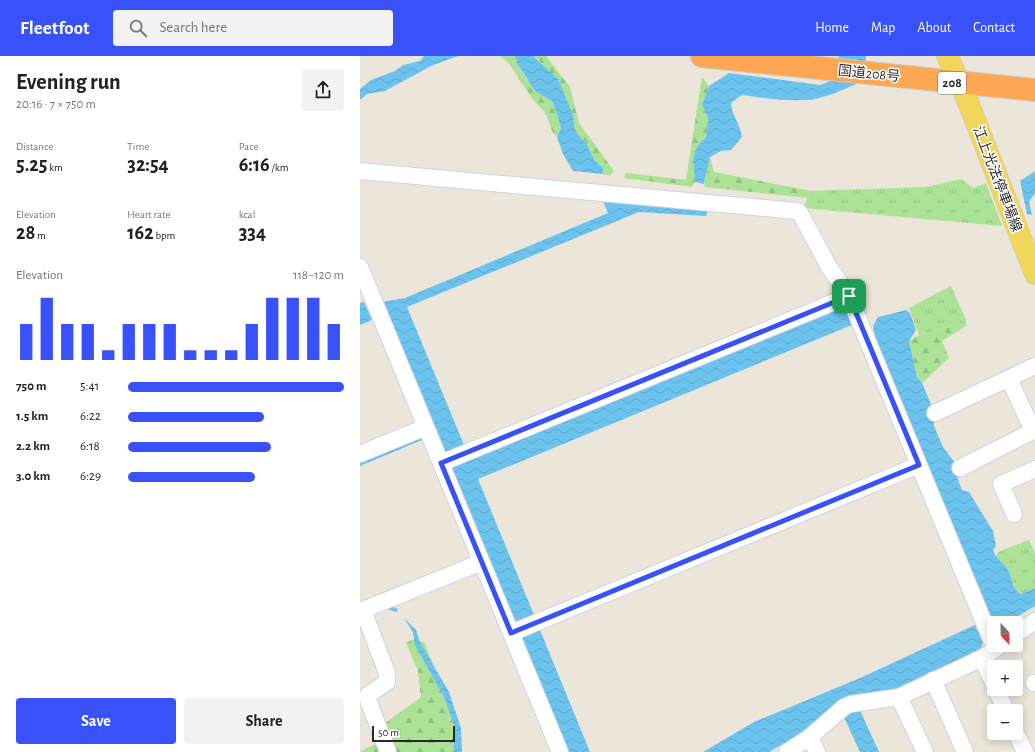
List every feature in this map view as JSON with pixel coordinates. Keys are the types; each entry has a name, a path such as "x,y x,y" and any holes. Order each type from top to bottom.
{"highway":[{"name":"国道208号","path":"702,56 961,84 1035,90"}],"main road":[{"name":"江上光法停車場線","path":"947,56 961,84 1035,274"}],"street":[{"path":"360,171 797,211 800,213 829,267 849,296 987,629"},
{"path":"360,267 365,294 426,427 452,458 482,562 522,629 560,752"},
{"path":"452,458 849,296"},
{"path":"935,413 1035,366"},
{"path":"960,468 1033,431 1009,379"},
{"path":"360,454 426,427"},
{"path":"522,629 919,465"},
{"path":"1014,514 1001,484 1035,469"},
{"path":"388,752 368,700 368,695 387,682 387,673 362,611 482,562"},
{"path":"1023,629 1035,621"},
{"path":"787,752 810,737 848,706 899,696 982,658 991,652"},
{"path":"982,658 987,669"},
{"path":"933,680 966,752"},
{"path":"899,696 925,752"},
{"path":"810,737 817,752"},
{"path":"1019,740 1025,752"}],"green space":[{"path":"500,56 515,56 521,71 534,88 553,102 561,128 557,137 552,131 546,114 531,97 510,65"},
{"path":"533,56 546,56 570,87 579,123 614,171 610,176 603,174 603,168 595,161 586,143 575,131 573,115 539,60"},
{"path":"702,77 709,86 702,105 708,118 706,138 695,151 695,181 692,187 624,178 626,173 686,180"},
{"path":"710,157 714,172 811,191 808,198 704,187"},
{"path":"961,179 973,188 986,183 1002,226 803,208 811,191 926,187"},
{"path":"951,286 966,320 936,331 919,335 909,308"},
{"path":"966,320 966,326 942,341 949,358 922,383 917,377 909,341 919,335 936,331"},
{"path":"1029,540 1035,553 1035,588 1021,594 1016,591 1008,570 996,557 998,552"},
{"path":"414,639 425,643 455,728 453,752 360,752 386,738 384,724 421,697 418,671 406,643"}],"water":[{"path":"424,56 458,56 431,66 385,91 367,94 360,100 360,89 371,80 395,71 403,65 420,61"},
{"path":"515,56 533,56 558,79 573,115 575,131 586,143 595,161 603,168 603,174 573,171 563,154 557,137 561,128 553,102 535,91 518,65"},
{"path":"839,56 866,56 864,81 819,98 781,100 742,95 731,103 732,111 742,137 731,150 721,151 710,157 704,184 695,182 695,153 700,143 706,138 708,118 702,105 709,86 729,73 820,85 838,78"},
{"path":"1035,171 1035,193 1029,202 1032,215 1027,214 1020,181"},
{"path":"603,201 708,209 706,216 639,212 407,307 464,445 444,453 382,302 405,298 608,213"},
{"path":"364,302 372,320 360,325 360,303"},
{"path":"844,305 852,325 478,479 534,615 513,623 449,467"},
{"path":"906,310 910,313 916,330 909,341 917,377 922,383 933,409 934,426 943,447 955,463 954,469 962,490 969,492 993,531 996,546 993,550 1010,573 1015,589 1021,594 1035,588 1035,606 1018,616 988,616 877,346 873,326 878,317"},
{"path":"421,435 422,440 360,466 360,460"},
{"path":"404,618 416,630 420,642 449,692 461,728 462,752 453,752 455,728 444,697 415,645 413,632"},
{"path":"975,625 983,641 981,648 903,690 864,694 839,703 795,737 769,752 703,752 754,722 860,678"},
{"path":"540,630 590,752 566,752 520,639"},
{"path":"859,708 879,752 860,752 843,715"}],"waterway":[{"path":"386,607 396,610"}],"route":[{"path":"849,296 919,465 511,633 441,463 849,296"}]}
